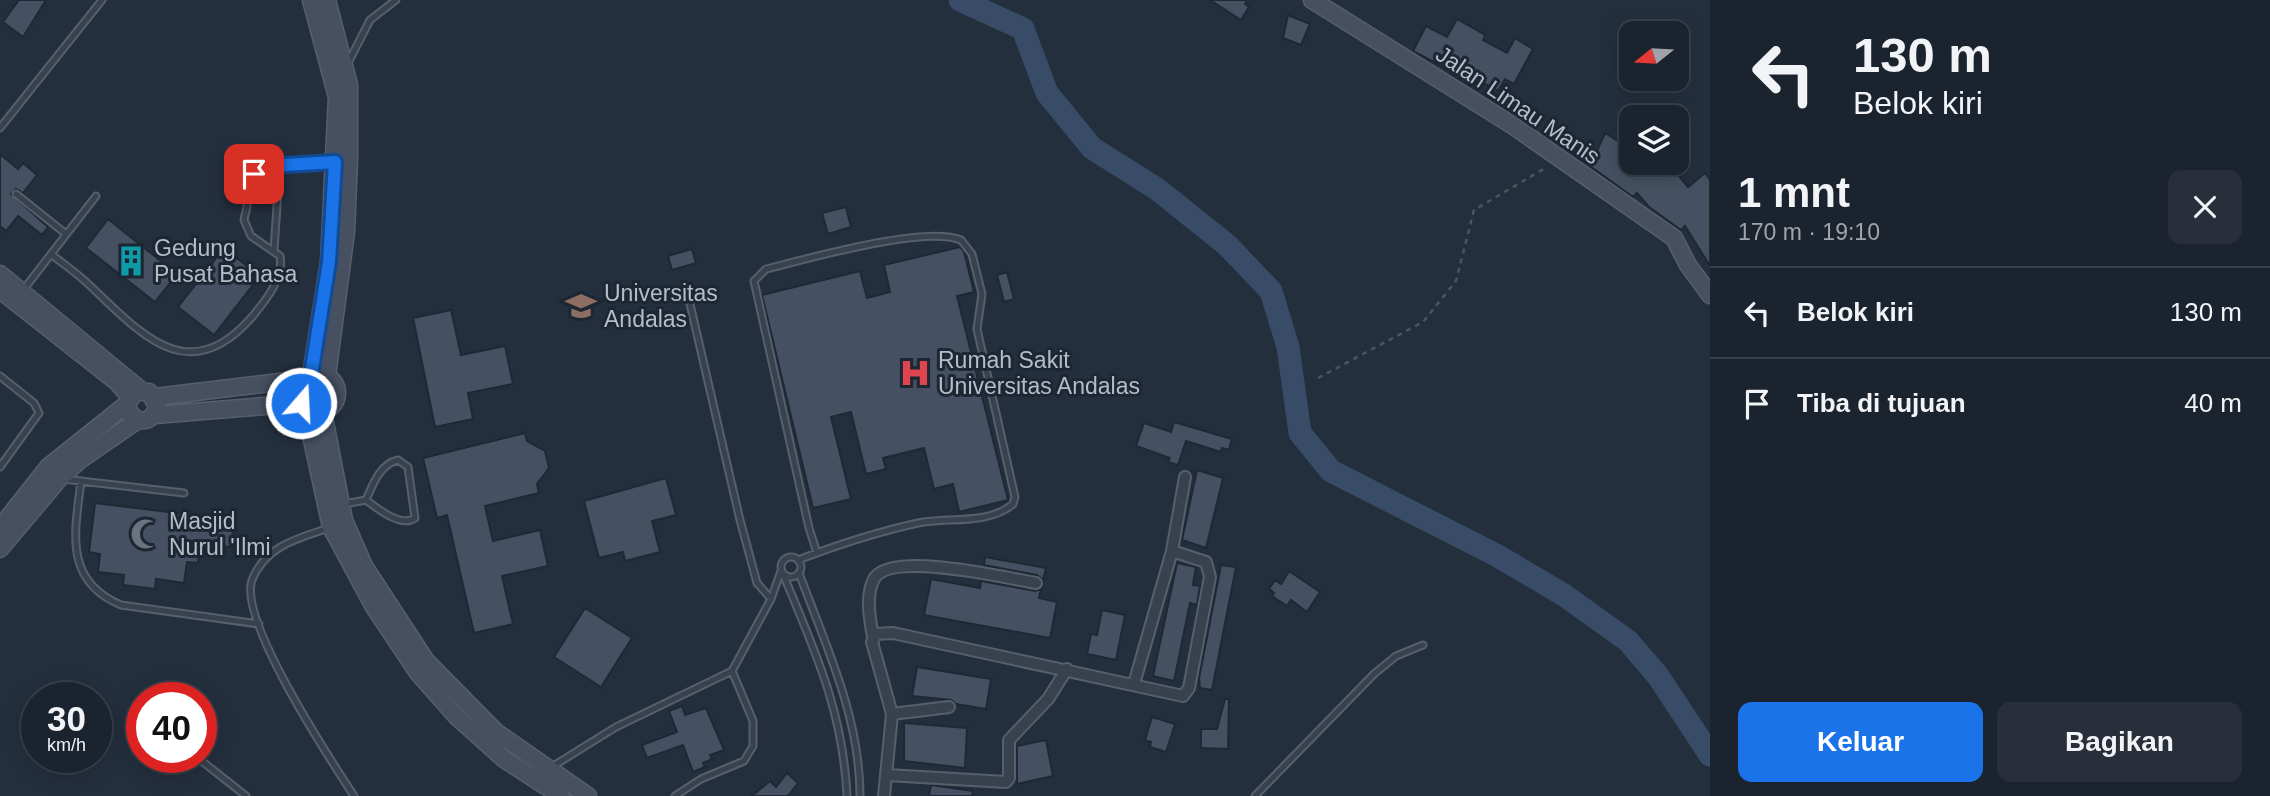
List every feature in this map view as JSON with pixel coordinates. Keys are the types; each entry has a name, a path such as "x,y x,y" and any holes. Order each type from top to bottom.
{"street":[{"path":"311,0 342,124 346,232 314,377 298,391 331,527 374,607 418,673 472,720 496,732 588,796"},
{"path":"314,377 329,262 335,162 349,85 327,0"},
{"name":"Jalan Limau Manis","path":"1312,0 1512,125 1674,238 1688,265 1710,295"},
{"path":"0,274 139,397"},
{"path":"0,290 117,382 157,406 155,415"},
{"path":"0,528 54,473 139,397 314,377 335,384 337,395 332,405 323,412"},
{"path":"138,420 130,414 139,397"},
{"path":"0,549 54,473 80,460 138,420 147,420 155,415 303,406 323,412"},
{"path":"323,412 339,505 364,566 426,661 504,759 561,796"},
{"path":"1134,684 1172,551 1185,477"},
{"path":"873,637 880,632 893,633 1183,696 1189,688 1210,577 1208,566 1198,558 1172,551"},
{"path":"884,796 892,714 869,610 873,580 880,572 893,567 949,568 1036,583"},
{"path":"887,775 1006,782 1009,778 1009,740 1048,699 1067,670"},
{"path":"892,714 949,707"}],"lane":[{"path":"0,128 102,0"},
{"path":"345,68 370,20 396,0"},
{"path":"51,254 83,279 133,328 158,344 194,354 209,351 243,326 261,306 282,267 280,256 251,236 244,220 250,181 257,170 268,166 335,162"},
{"path":"250,181 278,191 274,250"},
{"path":"16,194 66,234"},
{"path":"22,292 96,196"},
{"path":"548,770 616,727 732,671 771,599 785,559 798,560 921,523 989,516 1013,505 1015,497 977,329 982,294 972,254 968,245 961,240 940,236 888,241 766,270 754,281 808,528 817,553"},
{"path":"687,291 743,533 757,583 771,599"},
{"path":"0,376 34,403 39,413 0,467"},
{"path":"339,505 366,500 382,512 406,522 412,521 415,518 408,467 398,460 390,462 377,475 366,500"},
{"path":"54,473 81,481 184,493"},
{"path":"81,481 74,542 75,556 84,574 107,599 121,605 259,624"},
{"path":"331,527 281,545 260,566 250,592 259,624 315,737 354,796"},
{"path":"798,560 799,573 848,704 856,743 860,796"},
{"path":"782,573 792,578 799,573"},
{"path":"782,573 832,694 842,734 848,796"},
{"path":"1255,796 1374,674 1396,656 1423,645"},
{"path":"675,796 701,779 744,761 753,746 753,720 732,671"},
{"path":"217,773 246,796"}],"path":[{"path":"1318,378 1423,321 1456,281 1474,210 1559,160"}],"building":[{"path":"19,0 46,0 23,37 3,22"},
{"path":"1210,0 1247,0 1245,4 1249,7 1241,20"},
{"path":"1288,15 1310,24 1301,45 1283,38"},
{"path":"1457,19 1485,35 1483,40 1507,53 1515,38 1533,49 1514,84 1505,79 1498,91 1465,73 1461,80 1450,74 1451,71 1413,51 1426,26 1447,37"},
{"path":"1605,133 1619,142 1619,175 1678,175 1688,187 1705,173 1710,180 1710,266 1685,226 1681,230 1649,207 1637,193 1633,197 1590,166"},
{"path":"0,154 18,169 23,163 37,175 23,193 16,189 11,194 48,227 42,235 18,216 6,231 0,226"},
{"path":"846,207 851,227 828,234 822,213"},
{"name":"Gedung Pusat Bahasa","path":"108,219 177,274 155,302 86,248"},
{"path":"960,247 964,252 974,292 957,296 1008,500 959,512 953,484 934,489 924,448 883,458 886,469 866,474 851,412 831,417 851,499 813,508 762,295 860,271 867,298 890,292 884,265"},
{"path":"224,248 260,276 214,335 178,307"},
{"path":"692,249 696,263 672,270 668,256"},
{"path":"1007,272 1014,299 1004,302 997,275"},
{"path":"451,310 461,355 505,346 513,384 468,393 473,419 435,427 413,318"},
{"path":"1174,422 1232,439 1229,450 1222,448 1221,452 1186,441 1178,465 1168,462 1170,458 1136,446 1144,423 1171,432"},
{"path":"525,433 527,441 545,451 549,468 537,484 539,493 485,506 493,541 540,530 548,566 502,576 513,624 474,633 447,515 437,518 423,458"},
{"path":"1197,470 1223,478 1206,548 1182,540"},
{"path":"666,478 676,515 652,521 660,552 625,561 623,552 599,558 584,501"},
{"name":"Masjid Nurul 'Ilmi","path":"95,503 234,520 231,547 200,544 198,563 187,562 184,583 156,579 155,589 123,585 124,575 98,572 100,554 89,552"},
{"path":"985,557 1046,568 1043,580 1037,575 984,565"},
{"path":"1177,563 1196,567 1193,585 1200,586 1197,605 1190,603 1174,681 1153,676"},
{"path":"1221,565 1236,567 1212,690 1200,688 1199,678"},
{"path":"1289,571 1320,592 1307,612 1291,600 1287,606 1272,596 1274,593 1269,589 1275,580 1281,584"},
{"path":"931,579 980,588 981,581 1035,591 1041,589 1039,598 1057,602 1050,638 924,615"},
{"path":"585,608 632,638 601,687 554,657"},
{"path":"1102,610 1125,615 1116,660 1087,654 1091,634 1097,635"},
{"path":"917,667 991,679 986,709 956,704 951,700 912,696"},
{"path":"1225,699 1229,699 1228,749 1201,748 1201,729 1217,729"},
{"path":"682,706 685,715 706,708 724,750 710,755 712,759 703,763 705,767 693,772 683,745 647,758 642,745 677,732 669,711"},
{"path":"1152,717 1175,724 1166,752 1150,747 1151,742 1145,740"},
{"path":"904,723 967,728 965,768 904,761"},
{"path":"1046,740 1053,776 1017,784 1017,746"},
{"path":"787,773 798,783 788,796 752,796 770,781 776,787"},
{"path":"931,785 973,791 972,796 929,796"}],"waterway":[{"path":"960,0 1023,29 1047,93 1092,148 1157,189 1227,245 1271,291 1288,347 1300,433 1331,471 1496,555 1564,595 1628,641 1658,676 1710,755"}],"place":[{"name":"Gedung Pusat Bahasa","path":"131,261"},
{"name":"Universitas Andalas","path":"581,306"},
{"name":"Rumah Sakit Universitas Andalas","path":"915,373"},
{"name":"Masjid Nurul 'Ilmi","path":"146,534"}],"route":[{"path":"254,174 262,167 268,166 335,162 329,262 311,375 304,379 298,391 301,403"}]}
